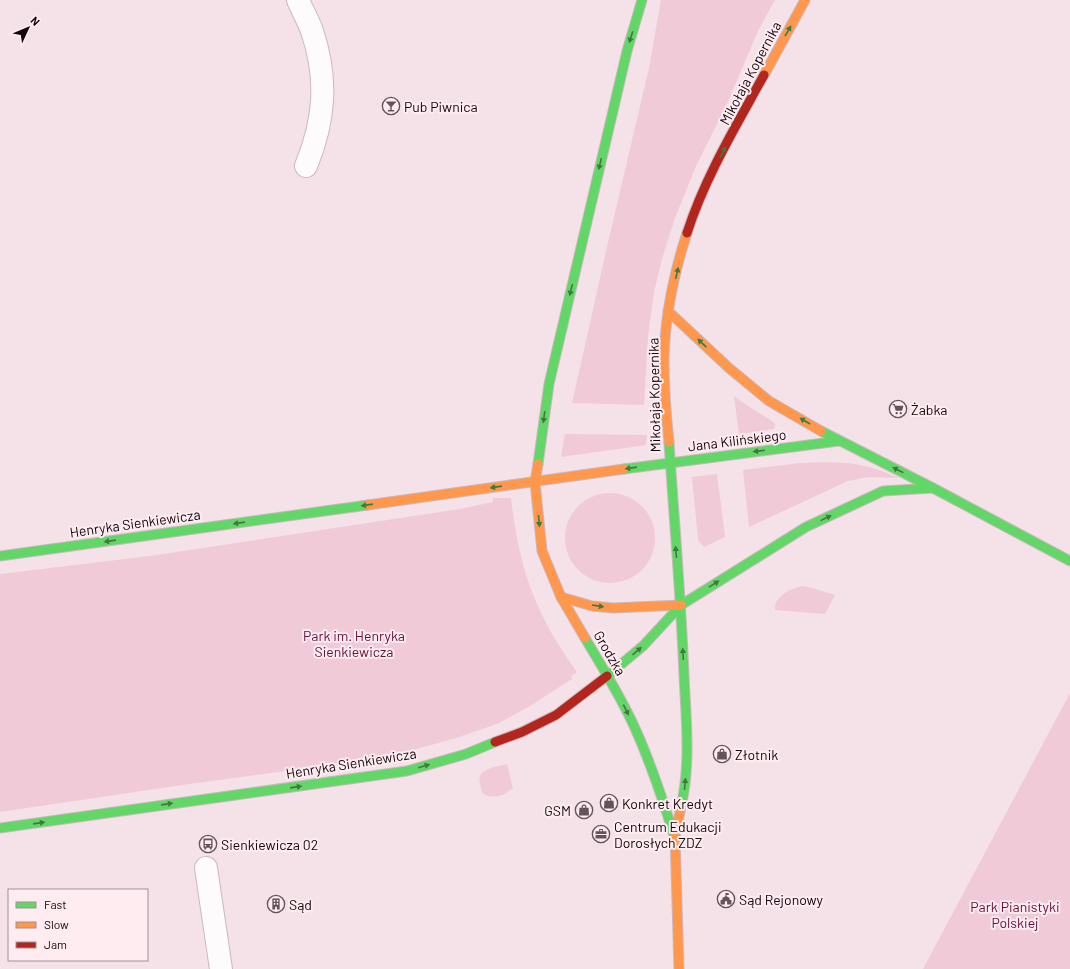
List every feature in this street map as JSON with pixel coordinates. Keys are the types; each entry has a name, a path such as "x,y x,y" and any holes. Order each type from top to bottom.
{"main road":[{"path":"535,482 549,384 625,58 642,0"},
{"name":"Mikołaja Kopernika","path":"681,605 669,463 664,359 668,311 682,249 693,215 706,184 770,61 805,0"},
{"path":"668,311 729,368 769,401 839,441 1070,561"},
{"name":"Jana Kilińskiego","path":"535,482 839,441"},
{"name":"Henryka Sienkiewicza","path":"0,556 535,482"},
{"name":"Grodzka","path":"535,482 542,551 561,596 625,708 645,751 675,836"},
{"path":"561,596 581,603 602,607 626,608 681,605 806,528 883,491 932,488"},
{"name":"Henryka Sienkiewicza","path":"0,828 407,771 466,754 528,729 556,715 643,646 681,605"},
{"name":"Grodzka","path":"679,969 675,836 686,786 687,740 681,605"}],"street":[{"path":"298,0 316,44 322,90 322,110 319,129 306,166"},
{"path":"206,868 221,969"}],"green space":[{"path":"661,0 775,0 758,31 727,104 696,166 675,218 662,259 654,292 648,336 644,405 572,403 649,68"},
{"path":"734,396 772,421 775,424 774,429 739,434"},
{"path":"565,434 647,435 646,445 561,457"},
{"path":"800,463 848,463 866,466 899,478 868,477 848,481 749,527 743,470"},
{"path":"717,474 725,537 704,547 698,540 692,477"},
{"path":"610,493 627,496 642,506 652,521 655,538 652,555 642,570 627,580 610,583 593,580 578,570 568,555 565,538 568,521 578,506 593,496"},
{"name":"Park im. Henryka Sienkiewicza","path":"493,498 511,498 519,547 531,590 550,630 562,651 577,672 571,676 572,679 530,706 497,724 453,739 383,758 189,784 0,812 0,574 150,556 460,509 493,502"},
{"path":"803,586 835,595 825,614 775,610 775,605 780,597 793,589"},
{"name":"Park Pianistyki Polskiej","path":"1070,693 1070,969 923,969"},
{"path":"507,764 513,788 500,796 492,797 485,795 480,784 481,775 488,769"}],"traffic: fast":[{"path":"538,464 549,384 627,51 642,0"},
{"path":"821,431 933,488 1070,561"},
{"path":"624,469 839,441"},
{"path":"669,442 687,724 686,774 681,807"},
{"path":"607,676 643,646 681,605 806,527 883,491 933,488"},
{"path":"0,556 368,505"},
{"path":"585,638 617,692 640,739 651,766 674,835"},
{"path":"0,828 407,771 466,754 495,742"}],"traffic: slow":[{"path":"764,75 805,0"},
{"path":"669,442 664,359 666,327 671,295 687,233"},
{"path":"668,311 729,368 769,401 821,431"},
{"path":"538,464 535,482 542,551 561,597 585,638"},
{"path":"368,505 624,469"},
{"path":"561,597 592,606 613,608 681,605"},
{"path":"679,969 675,836 681,807"}],"traffic: jam":[{"path":"687,233 694,212 712,172 764,75"},
{"path":"495,742 522,732 556,715 607,676"}],"place":[{"name":"Pub Piwnica","path":"391,106"},
{"name":"Żabka","path":"898,409"},
{"name":"Złotnik","path":"722,754"},
{"name":"Konkret Kredyt","path":"609,803"},
{"name":"GSM","path":"584,810"},
{"name":"Centrum Edukacji Dorosłych ZDZ","path":"601,834"},
{"name":"Sienkiewicza 02","path":"208,844"},
{"name":"Sąd Rejonowy","path":"726,899"},
{"name":"Sąd","path":"276,904"}]}
